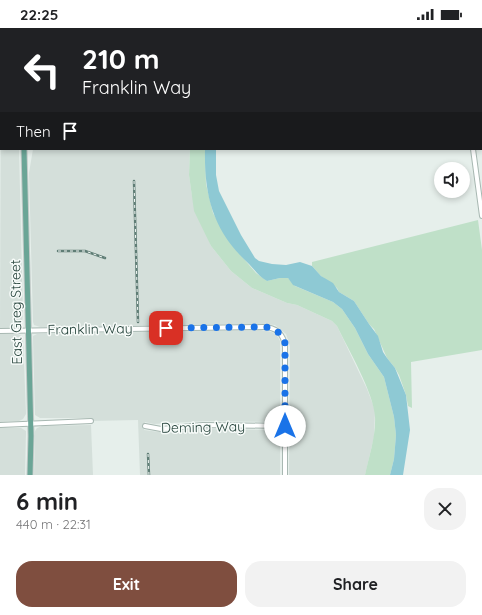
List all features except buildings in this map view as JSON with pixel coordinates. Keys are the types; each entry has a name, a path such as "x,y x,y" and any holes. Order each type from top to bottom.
{"main road":[{"name":"East Greg Street","path":"24,150 30,475"}],"street":[{"path":"474,150 482,216"},
{"name":"Franklin Way","path":"0,331 263,327 276,330 281,335 285,343 285,426"},
{"path":"0,425 91,421"},
{"name":"Deming Way","path":"145,426 161,429 203,425 285,426"},
{"path":"285,426 285,475"}],"shaded area":[{"path":"1,150 19,150 23,314 22,323 19,327 0,328"},
{"path":"33,150 190,150 189,175 192,196 211,246 231,271 252,288 287,303 297,305 332,321 337,326 367,389 375,410 374,437 365,475 289,475 290,346 286,334 275,325 40,327 34,325 29,173"},
{"path":"261,330 272,332 280,341 280,414 278,420 272,422 206,421 154,424 145,422 144,430 159,432 206,429 274,430 279,433 280,436 280,475 140,475 138,420 91,421 91,418 40,418 35,415 33,336 37,334"},
{"path":"0,334 18,334 23,337 26,414 23,419 19,421 0,422"},
{"path":"91,425 93,475 34,475 35,431 37,428 42,426"},
{"path":"0,428 21,428 26,431 25,475 0,475"}],"green space":[{"path":"190,150 205,150 206,184 213,213 232,245 256,273 267,281 288,278 295,286 333,302 342,309 355,328 368,354 384,377 394,417 396,435 394,459 390,475 365,475 372,446 375,424 374,407 354,359 337,326 332,321 297,305 287,303 252,288 231,271 211,246 194,211 189,175"},
{"path":"478,220 482,250 482,350 411,362 412,408 408,406 399,375 387,358 374,329 354,301 339,292 337,288 321,276 312,266 312,262"}],"water":[{"path":"205,150 216,150 216,175 219,191 241,235 255,258 259,261 272,264 286,265 300,262 312,266 321,276 333,283 339,292 354,301 378,336 383,352 395,368 406,395 410,430 403,475 390,475 394,459 396,435 394,417 384,377 368,354 355,328 342,309 333,302 293,285 288,278 267,281 259,275 237,252 219,226 213,212 206,182"}],"railway":[{"path":"134,181 138,322"},
{"path":"58,251 85,251 105,258"},
{"path":"148,454 149,475"}],"route":[{"path":"166,328 268,327 276,330 281,335 285,343 285,426"}]}
